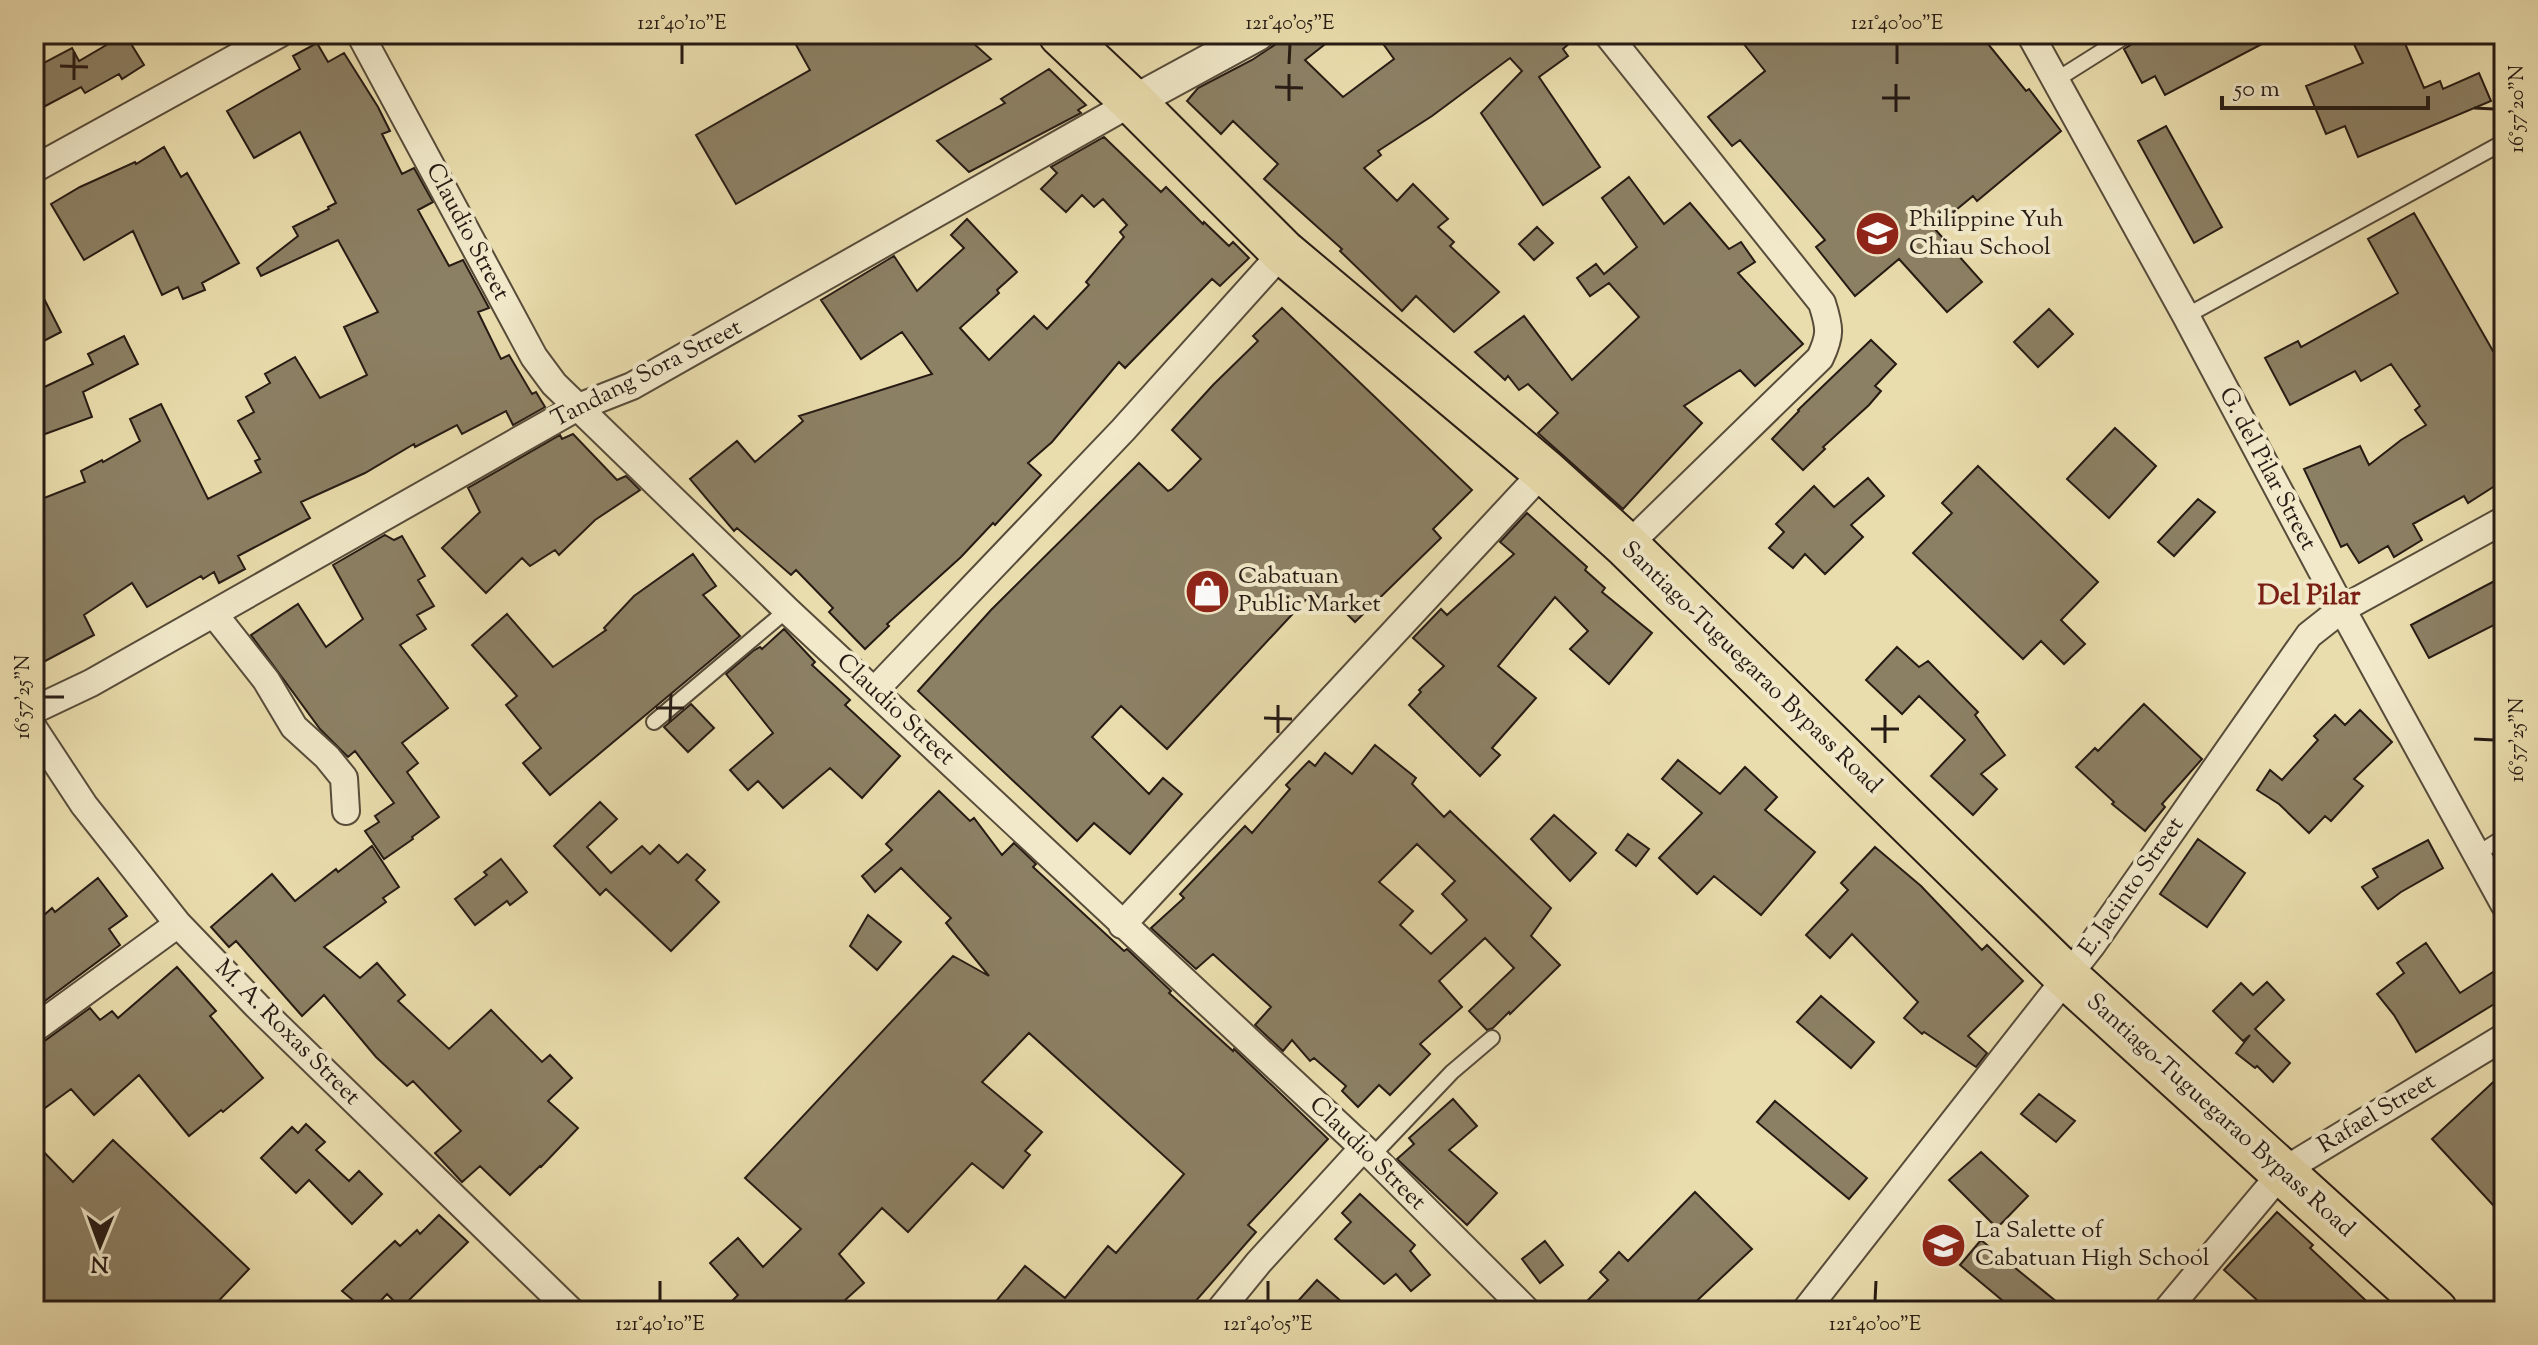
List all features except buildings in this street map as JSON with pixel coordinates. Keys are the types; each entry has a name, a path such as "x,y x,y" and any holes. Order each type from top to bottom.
{"highway":[{"name":"Santiago-Tuguegarao Bypass Road","path":"1061,34 1283,252 1544,471 1627,546 2067,977 2435,1311"}],"street":[{"path":"34,169 279,34"},
{"name":"Claudio Street","path":"360,34 534,357 554,384 787,610 1368,1152 1527,1311"},
{"name":"Tandang Sora Street","path":"34,710 91,683 576,408 632,386 1258,34"},
{"path":"1607,34 1822,303 1830,326 1828,342 1820,358 1627,546"},
{"name":"G. del Pilar Street","path":"2030,34 2504,904"},
{"path":"875,690 1123,430 1283,252"},
{"path":"1122,925 1544,471"},
{"name":"E. Jacinto Street","path":"1805,1311 2092,945 2309,635 2342,609 2504,520"},
{"path":"214,614 266,680 294,727 327,757 344,778 346,811"},
{"name":"M. A. Roxas Street","path":"34,729 84,805 178,924 257,1006 571,1311"},
{"path":"34,1029 178,924"},
{"name":"Rafael Street","path":"2166,1311 2283,1171 2504,1037"},
{"path":"1219,1311 1259,1262 1368,1152"}],"lane":[{"path":"2056,80 2129,34"},
{"path":"2186,316 2504,142"},
{"path":"654,722 787,610"},
{"path":"2477,854 2504,837"},
{"path":"1368,1152 1492,1038"}],"place":[{"name":"Philippine Yuh Chiau School","path":"1878,234"},
{"name":"Cabatuan Public Market","path":"1207,591"},
{"name":"La Salette of Cabatuan High School","path":"1944,1245"}],"district":[{"name":"Del Pilar","path":"2309,597"}]}
